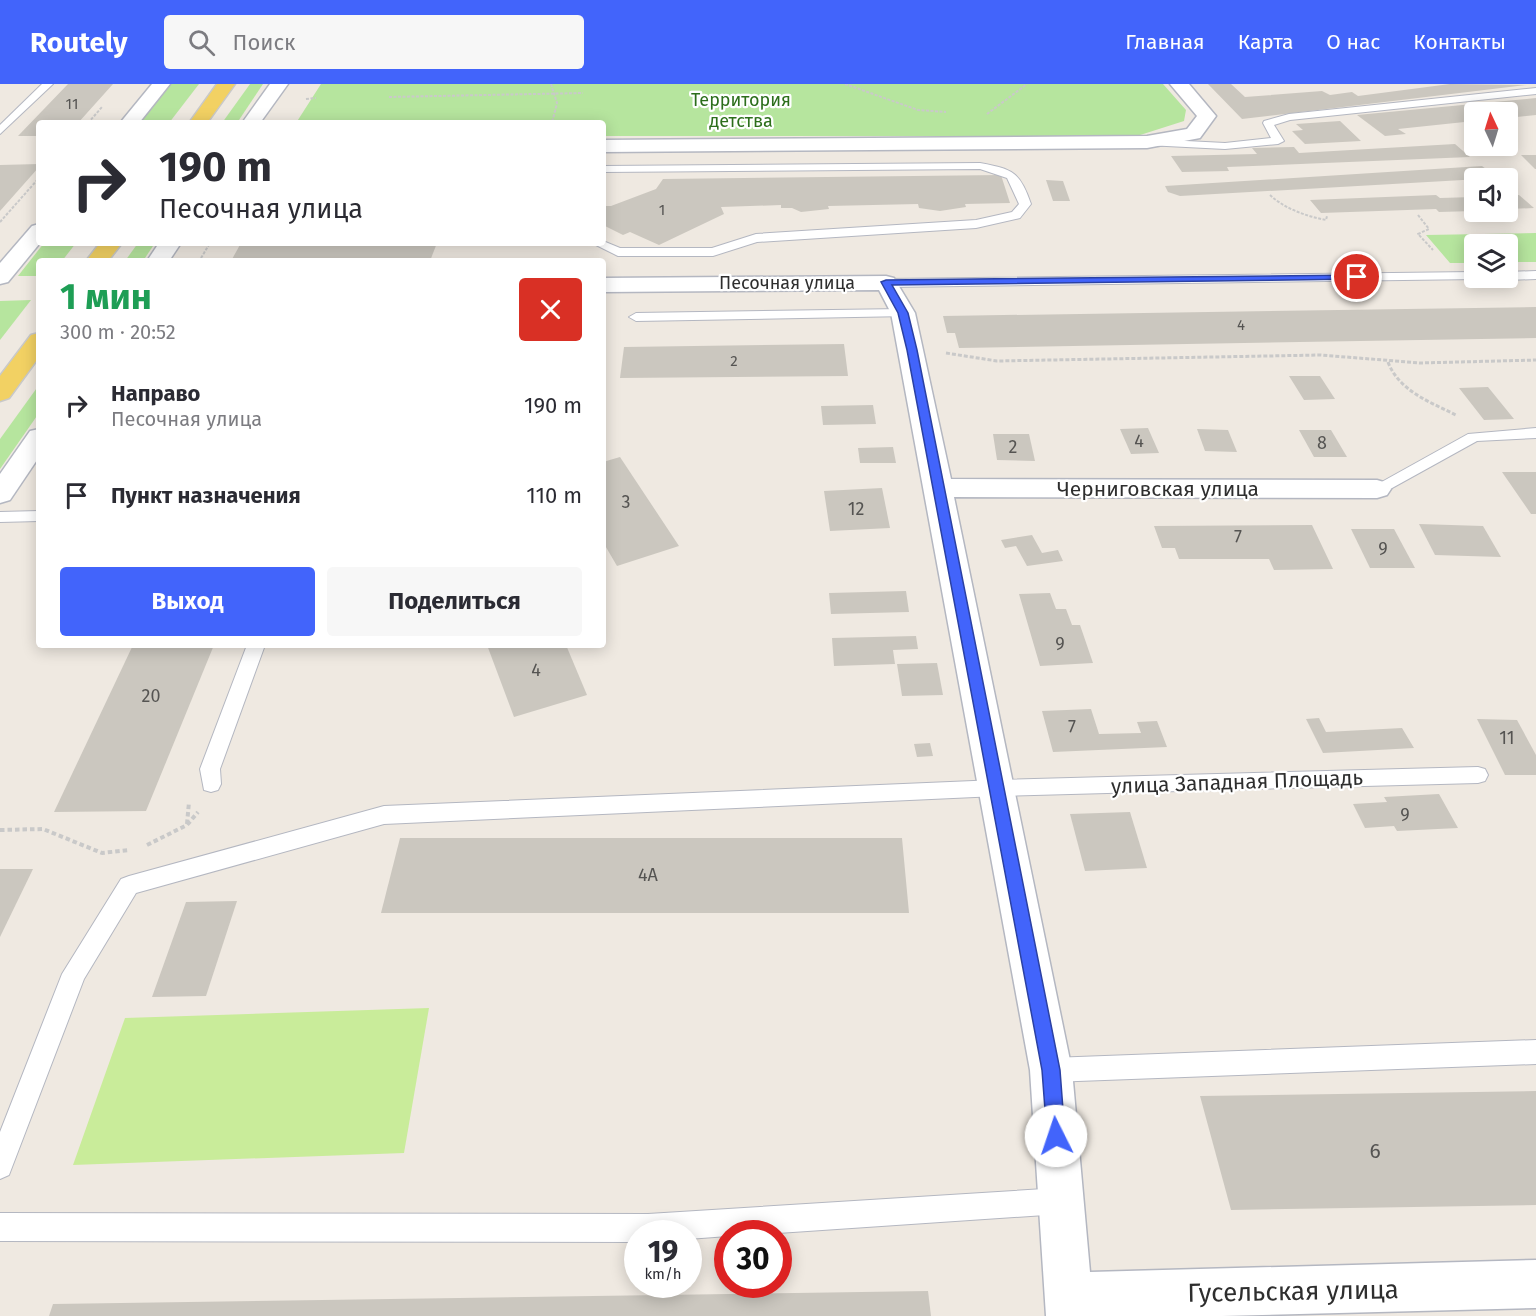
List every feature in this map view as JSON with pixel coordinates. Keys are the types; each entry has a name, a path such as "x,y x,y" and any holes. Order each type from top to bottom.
{"main road":[{"path":"200,120 226,84"},
{"path":"0,393 36,344"}],"street":[{"path":"131,120 161,84"},
{"path":"253,120 279,84"},
{"path":"606,146 1147,142 1193,134 1206,116 1179,84"},
{"path":"0,277 36,234"},
{"path":"886,282 903,313 912,350 1051,1070 1070,1306"},
{"name":"Песочная улица","path":"606,285 886,282"},
{"path":"0,494 36,442"},
{"name":"Черниговская улица","path":"939,489 1377,489"},
{"name":"Гусельская улица","path":"1070,1306 1536,1284"}],"lane":[{"path":"0,131 48,84"},
{"path":"1147,142 1225,146 1278,141 1268,123 1289,117 1536,91"},
{"path":"605,246 618,252 657,254 713,252 756,238 976,224 1017,215 1025,204 1016,176 1006,171 980,166 606,169"},
{"path":"1518,276 1536,275"},
{"name":"Песочная улица","path":"886,282 1464,276"},
{"path":"636,317 903,313"},
{"path":"1377,489 1474,437 1536,433"},
{"path":"0,517 36,516"},
{"path":"211,784 210,769 255,648"},
{"name":"улица Западная Площадь","path":"0,1166 74,974 129,886 384,815 997,788 1478,775"},
{"path":"1051,1070 1536,1052"},
{"path":"0,1227 648,1228 1060,1201"}],"path":[{"path":"551,84 557,94 556,115 554,120"},
{"path":"845,84 918,110 951,112"},
{"path":"993,119 984,116 1027,84"},
{"path":"389,98 583,93"},
{"path":"0,222 36,181"},
{"path":"1270,195 1276,202 1312,218 1326,219 1327,216"},
{"path":"1418,215 1429,229 1418,234 1434,250"},
{"path":"912,350 997,361 1321,355 1388,362 1536,360"},
{"path":"1388,362 1390,372 1401,384 1461,418 1474,437"},
{"path":"141,848 187,825 199,811"},
{"path":"0,830 43,829 102,853 132,850"}],"green space":[{"path":"170,84 199,84 171,120 142,120"},
{"path":"250,84 263,84 239,120 224,120"},
{"name":"Территория детства","path":"321,84 1163,84 1186,110 1184,121 1137,136 606,136 606,120 298,120"},
{"path":"1536,233 1536,262 1518,262 1518,234 1481,234"},
{"path":"1464,234 1464,263 1450,263 1426,235"},
{"path":"42,246 74,246 64,258 36,258 36,276 18,276"},
{"path":"136,246 153,246 145,258 127,258"},
{"path":"31,300 0,340 0,301"},
{"path":"36,389 36,417 0,469 0,439"},
{"path":"429,1008 404,1153 73,1165 125,1018"}],"building":[{"path":"68,84 113,84 81,120 36,120 36,136 18,136"},
{"path":"1208,84 1231,84 1245,97 1322,91 1330,95 1352,92 1358,96 1450,84 1527,85 1242,119"},
{"path":"1536,98 1536,115 1518,117 1518,102 1494,102"},
{"path":"1464,105 1464,122 1398,129 1406,134 1385,136 1357,115"},
{"path":"1340,121 1361,141 1305,144 1292,131 1303,130 1296,124"},
{"path":"1455,144 1464,152 1464,156 1470,157 1227,167 1229,171 1182,172 1171,156 1257,154 1252,148 1294,147 1299,153"},
{"path":"1521,155 1536,155 1536,169 1535,169"},
{"path":"36,164 36,170 0,211 0,165"},
{"path":"1482,166 1485,168 1464,168 1464,180 1180,196 1168,192 1165,186"},
{"path":"1001,175 1010,203 965,204 966,207 940,211 919,208 918,204 828,206 829,209 801,212 792,208 781,208 781,205 721,207 724,214 659,245 630,232 623,235 606,226 606,206 656,189 663,179"},
{"path":"1046,180 1063,181 1070,201 1053,201"},
{"path":"1436,195 1440,198 1464,197 1464,211 1439,212 1436,209 1321,213 1310,200"},
{"path":"1518,195 1519,195 1534,208 1518,209"},
{"path":"239,246 436,246 431,258 233,258"},
{"path":"1536,307 1536,338 959,348 955,333 947,333 943,316"},
{"path":"844,344 848,376 620,378 624,347"},
{"path":"1289,376 1320,376 1335,399 1304,400"},
{"path":"1488,387 1514,419 1484,420 1459,388"},
{"path":"873,405 876,424 823,425 821,406"},
{"path":"1148,428 1159,453 1131,454 1120,429"},
{"path":"1197,429 1228,430 1237,452 1205,451"},
{"path":"1299,430 1331,430 1347,457 1314,457"},
{"path":"993,434 1029,434 1035,461 997,460"},
{"path":"893,447 896,463 860,463 858,448"},
{"path":"620,457 679,546 617,566 606,547 606,461"},
{"path":"1502,472 1536,472 1536,514 1531,514"},
{"path":"882,488 890,528 830,531 824,491"},
{"path":"1419,524 1483,526 1501,557 1435,555"},
{"path":"1312,525 1333,569 1274,570 1269,559 1179,559 1175,548 1162,548 1154,526"},
{"path":"1351,529 1394,529 1415,568 1370,568"},
{"path":"1032,535 1042,553 1058,550 1063,561 1027,566 1016,546 1005,548 1001,540"},
{"path":"906,591 909,612 831,614 829,593"},
{"path":"1050,593 1056,609 1066,609 1072,625 1080,625 1093,663 1040,666 1019,594"},
{"path":"916,636 918,649 893,650 895,664 834,666 832,638"},
{"path":"132,648 213,648 146,811 54,812"},
{"path":"488,648 567,648 587,695 514,717"},
{"path":"937,663 943,695 902,696 897,664"},
{"path":"1091,709 1099,734 1141,733 1137,722 1157,721 1167,747 1053,752 1042,711"},
{"path":"1319,718 1326,732 1402,728 1414,748 1323,753 1306,719"},
{"path":"1477,719 1517,720 1536,755 1536,775 1505,775"},
{"path":"930,743 933,756 917,757 914,744"},
{"path":"1439,794 1458,828 1397,831 1394,826 1365,828 1353,804 1387,802 1384,797"},
{"path":"1130,812 1147,868 1085,871 1070,814"},
{"path":"400,838 902,838 909,913 381,913"},
{"path":"0,869 33,869 0,937"},
{"path":"237,901 206,996 152,997 186,902"},
{"path":"1536,1091 1536,1205 1231,1210 1200,1096"},
{"path":"928,1291 931,1316 49,1316 53,1304 624,1296 624,1298 702,1298 702,1294 714,1294 714,1298 792,1298 792,1293"}],"route":[{"path":"1056,1136 1051,1070 912,350 903,313 886,282 1357,277"}]}
